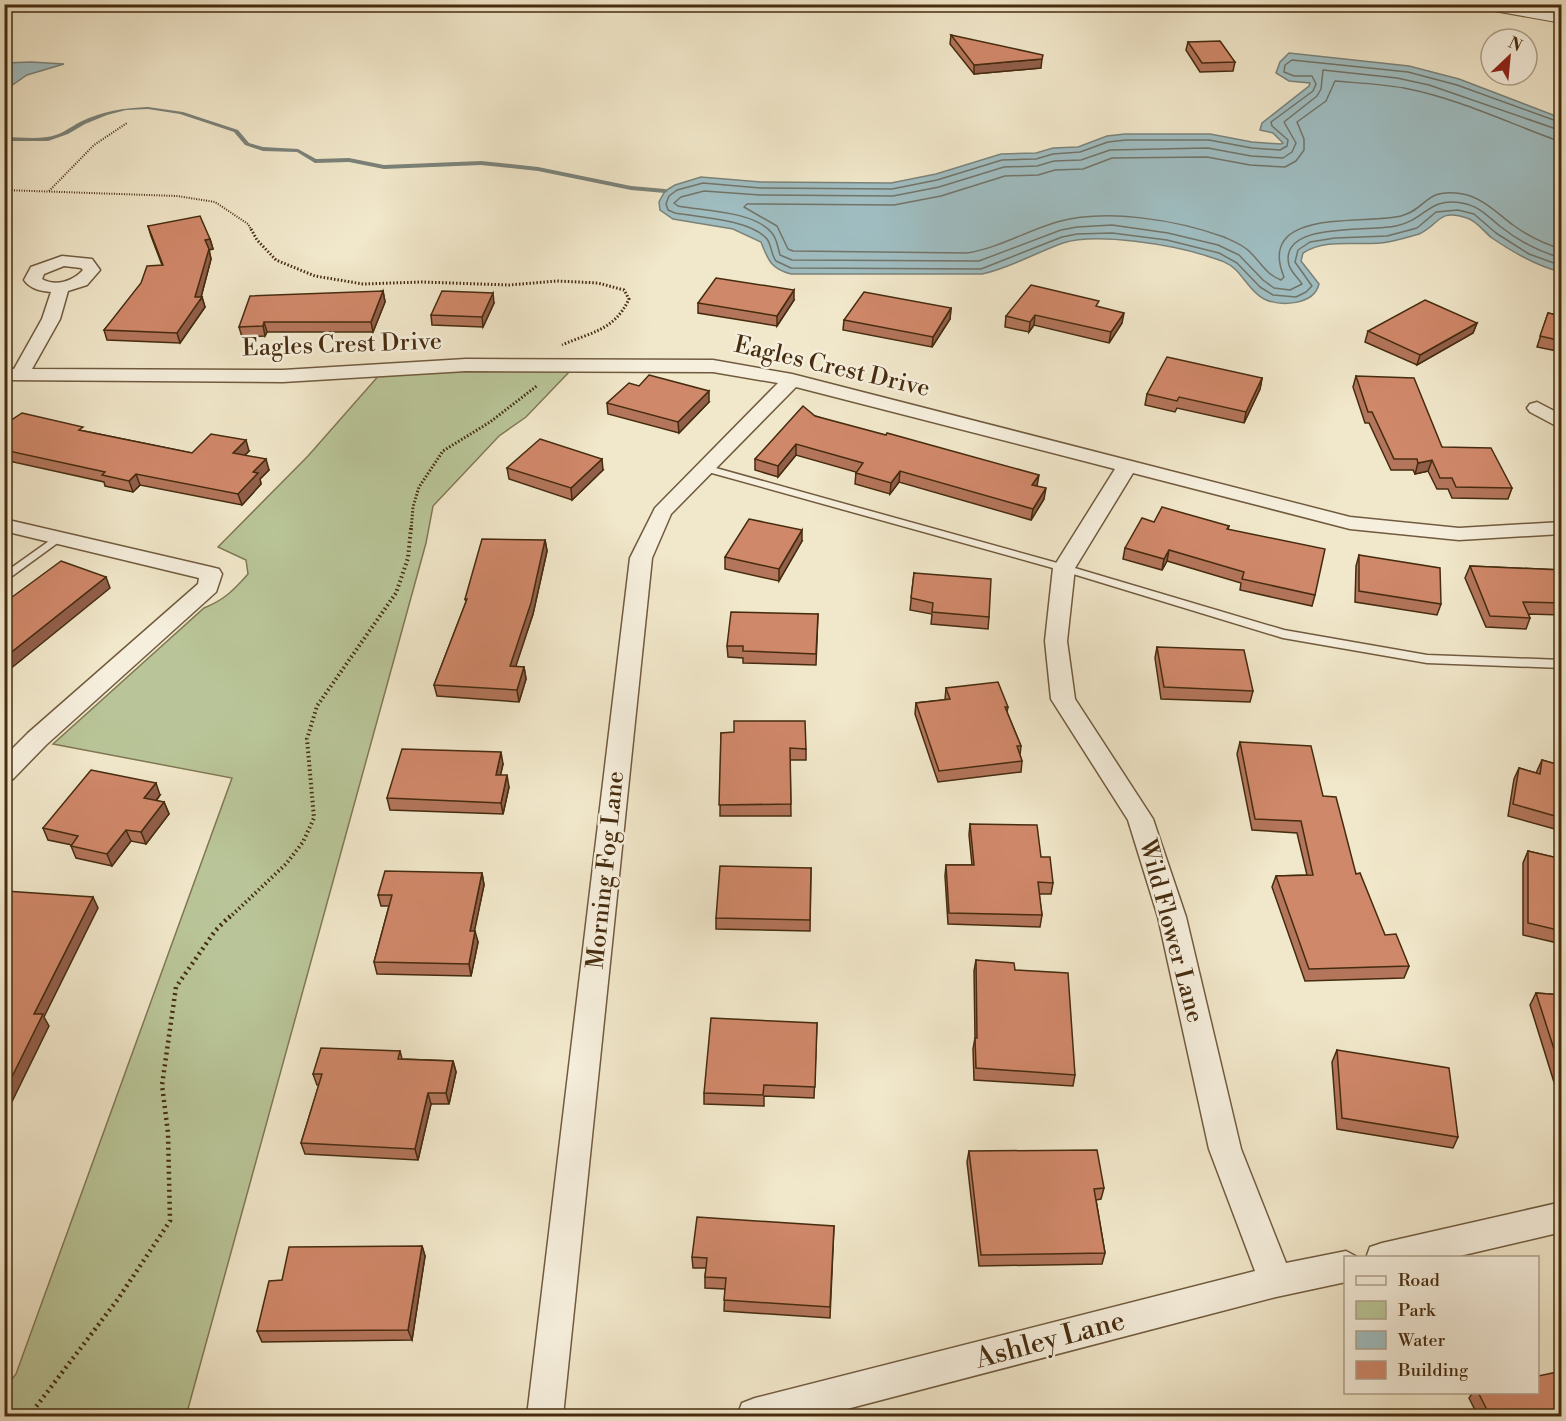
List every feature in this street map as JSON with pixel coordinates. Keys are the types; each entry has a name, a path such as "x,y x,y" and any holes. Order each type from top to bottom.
{"street":[{"path":"1483,4 1562,18"},
{"path":"12,374 51,319 61,287"},
{"name":"Eagles Crest Drive","path":"12,374 283,376 466,365 713,366 792,380 1350,523 1459,534 1562,528"},
{"name":"Morning Fog Lane","path":"545,1416 641,558 662,512 792,380"},
{"path":"1537,408 1562,423"},
{"name":"Wild Flower Lane","path":"1127,466 1064,568 1056,641 1063,699 1140,819 1172,917 1226,1149 1276,1281"},
{"path":"4,525 211,574 208,587 37,739 4,773"},
{"path":"1386,1256 1562,1217"},
{"name":"Ashley Lane","path":"755,1416 1276,1281 1344,1266"}],"lane":[{"path":"705,468 1064,568 1283,634 1427,659 1562,664"},
{"path":"4,579 59,537"}],"path":[{"path":"48,192 94,145 127,123"},
{"path":"4,190 177,196 215,202 248,224 258,240 276,260 315,276 354,283 422,282 509,285 557,281 598,283 624,290 630,299 624,313 604,329 570,340 552,350 540,384 443,452 418,487 413,507 408,558 396,593 317,706 307,739 314,818 303,842 286,864 215,931 176,987 162,1085 168,1133 170,1221 118,1299 29,1416"}],"green space":[{"path":"572,369 526,417 499,436 433,506 426,543 186,1416 5,1416 5,1388 16,1374 232,778 53,744 204,608 228,594 248,574 246,560 218,547 308,456 381,373"}],"water":[{"path":"1289,53 1409,66 1459,79 1561,118 1562,200 1559,205 1561,272 1534,263 1517,254 1492,238 1471,219 1450,215 1444,216 1419,234 1404,238 1377,243 1323,245 1303,253 1301,261 1319,284 1311,296 1288,303 1271,302 1264,299 1252,290 1236,270 1218,260 1175,248 1115,239 1078,240 1063,243 1003,268 982,274 791,274 771,263 761,242 733,229 673,219 660,210 659,202 665,191 675,185 701,177 761,182 891,183 936,174 1001,154 1036,153 1053,148 1078,147 1107,136 1125,134 1210,134 1252,142 1281,144 1283,143 1273,133 1260,130 1262,123 1310,83 1289,81 1276,73 1280,62"},
{"path":"5,63 64,64 27,75 5,90"}],"building":[{"path":"951,35 1043,55 1042,59 974,65"},
{"path":"1220,41 1235,62 1202,63 1188,42"},
{"path":"200,216 210,239 205,240 209,249 195,297 202,297 177,333 104,330 141,283 147,266 163,265 148,226"},
{"path":"716,278 794,290 777,316 698,303"},
{"path":"1031,285 1099,301 1096,306 1124,313 1111,332 1035,315 1030,322 1006,316"},
{"path":"383,291 371,322 264,322 263,326 239,327 250,296"},
{"path":"442,291 493,293 482,317 431,315"},
{"path":"864,292 951,308 933,337 844,320"},
{"path":"1425,300 1477,323 1420,355 1368,331"},
{"path":"1548,313 1562,316 1562,341 1540,336"},
{"path":"1167,357 1262,378 1246,412 1179,397 1177,401 1147,394"},
{"path":"649,375 709,391 678,422 607,403 629,383 639,386"},
{"path":"1356,376 1414,378 1442,447 1491,448 1512,488 1456,487 1452,478 1440,478 1432,460 1418,463 1417,459 1394,459 1372,412 1368,412"},
{"path":"803,406 815,416 886,435 887,433 1039,475 1032,485 1046,488 1033,509 900,471 891,483 856,473 863,463 796,444 778,466 755,459"},
{"path":"22,413 83,427 79,430 192,453 211,434 246,440 233,453 266,459 253,472 258,473 238,494 136,474 129,481 102,475 105,472 4,450 4,425"},
{"path":"540,439 602,459 571,488 507,468"},
{"path":"1162,507 1229,526 1227,529 1325,549 1315,595 1242,579 1244,572 1169,550 1164,559 1125,548 1142,518 1154,522"},
{"path":"749,519 802,530 779,569 725,557"},
{"path":"482,539 545,540 531,603 510,666 524,667 517,690 434,685 467,599 465,599"},
{"path":"1359,555 1440,568 1441,604 1359,591"},
{"path":"61,561 106,577 4,658 4,609 9,605 4,603"},
{"path":"1470,566 1562,570 1562,603 1523,602 1530,618 1490,616"},
{"path":"914,573 991,579 989,617 932,612 933,603 911,598"},
{"path":"731,612 818,614 816,654 743,651 743,646 727,646"},
{"path":"1157,647 1244,650 1253,691 1164,687"},
{"path":"998,682 1008,707 1005,707 1021,746 1017,746 1022,761 939,771 916,703 950,699 946,688"},
{"path":"734,721 805,721 806,749 790,748 791,804 719,805 721,733 734,732"},
{"path":"1240,742 1311,746 1323,796 1336,797 1356,874 1360,873 1385,935 1396,934 1409,966 1309,969 1276,876 1313,875 1301,821 1255,819"},
{"path":"402,749 501,752 496,775 507,775 501,803 387,798"},
{"path":"1542,760 1560,765 1562,760 1562,818 1513,804 1519,768 1540,774"},
{"path":"91,770 156,783 144,798 164,802 141,832 126,830 107,854 71,846 78,836 43,828"},
{"path":"970,824 1037,825 1041,857 1050,857 1053,883 1038,882 1042,915 949,913 946,865 974,865"},
{"path":"1528,851 1562,859 1562,931 1528,923"},
{"path":"720,866 811,868 810,920 716,918"},
{"path":"385,871 482,873 470,931 475,931 469,964 374,962 392,895 378,895"},
{"path":"5,891 93,897 34,1014 43,1014 4,1093"},
{"path":"976,960 1014,963 1015,970 1068,973 1075,1075 976,1068"},
{"path":"1536,993 1562,995 1562,1074"},
{"path":"711,1018 817,1023 815,1087 764,1085 763,1095 704,1093"},
{"path":"321,1048 400,1051 398,1059 453,1061 446,1093 428,1093 415,1149 301,1143 322,1074 313,1074"},
{"path":"1337,1050 1449,1068 1458,1137 1342,1118"},
{"path":"1097,1150 1104,1188 1094,1189 1105,1253 981,1255 969,1151"},
{"path":"697,1217 834,1226 830,1307 724,1300 726,1278 705,1277 707,1258 692,1257"},
{"path":"422,1246 408,1330 257,1331 269,1281 282,1280 289,1247"},
{"path":"1562,1371 1562,1416 1490,1416 1479,1394 1539,1394 1539,1376"}],"waterway":[{"path":"4,139 48,139 105,114 126,109 148,108 181,113 236,131 247,144 263,149 298,151 315,161 349,160 384,167 481,163 538,169 631,188 665,191"}]}
